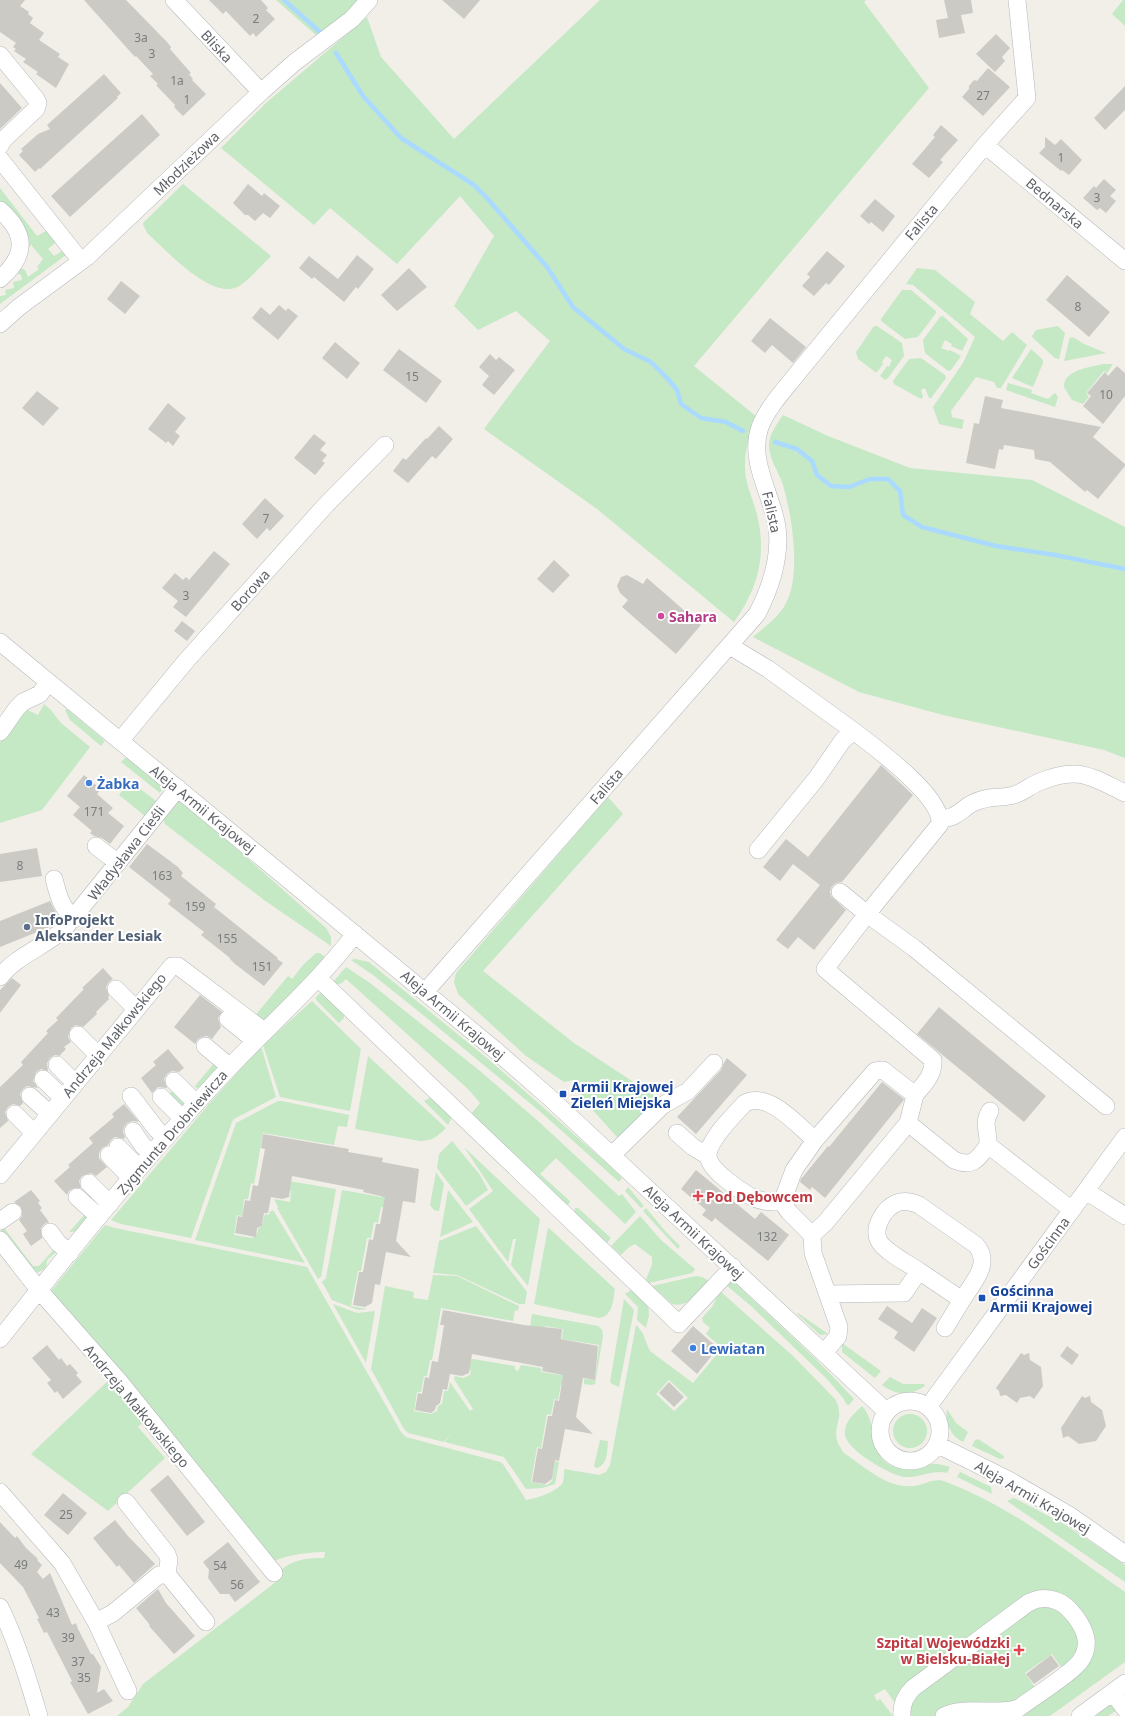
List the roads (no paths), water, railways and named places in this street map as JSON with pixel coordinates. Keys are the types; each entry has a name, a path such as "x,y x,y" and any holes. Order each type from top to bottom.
{"street":[{"name":"Bliska","path":"174,0 261,92"},
{"name":"Młodzieżowa","path":"0,324 19,307 81,261 261,92 295,62 352,19 369,0"},
{"name":"Falista","path":"425,992 757,614 766,598 777,562 778,542 777,526 759,465 757,439 760,426 805,363 985,145 1027,98 1017,0"},
{"path":"0,55 38,103 36,110 2,141 0,146"},
{"name":"Bednarska","path":"985,145 1125,261"},
{"path":"0,159 81,261"},
{"path":"0,210 15,224 20,237 21,249 17,260 8,272 0,279"},
{"name":"Borowa","path":"120,741 186,661 324,507 385,444"},
{"name":"Aleja Armii Krajowej","path":"0,642 505,1058 733,1267 887,1412"},
{"path":"730,646 768,669 877,749 915,782 936,808 941,817 940,824 825,968 933,1060 934,1068 930,1076 915,1095 908,1122 825,1223 812,1235"},
{"path":"0,732 16,708 23,702 40,694 48,682"},
{"path":"758,850 816,779 843,740 855,732"},
{"path":"941,817 952,817 971,804 987,797 1015,794 1041,781 1070,773 1086,775 1125,793"},
{"name":"Władysława Cieśli","path":"0,977 10,966 53,939 74,919 178,788"},
{"path":"96,846 118,863"},
{"path":"54,879 59,900 74,919"},
{"path":"840,892 867,914 914,948 1106,1106"},
{"name":"Zygmunta Drobniewicza","path":"0,1339 152,1153 230,1066 318,979 355,934"},
{"name":"Andrzeja Małkowskiego","path":"3,1166 34,1133 170,968 175,965 182,969 259,1036"},
{"path":"318,979 679,1324 733,1267"},
{"path":"116,989 136,1009"},
{"path":"228,1019 259,1036"},
{"path":"78,1035 98,1055"},
{"path":"205,1046 230,1066"},
{"path":"612,1155 663,1105 688,1091 714,1063"},
{"path":"57,1065 75,1084"},
{"path":"782,1202 794,1170 815,1140 875,1071 883,1070 915,1095"},
{"path":"43,1079 63,1098"},
{"path":"174,1081 196,1103"},
{"path":"30,1096 50,1114"},
{"path":"131,1096 157,1130 166,1138"},
{"path":"161,1097 183,1119"},
{"path":"782,1202 769,1202 754,1198 718,1174 710,1164 708,1156 714,1139 745,1103 751,1100 760,1100 778,1108 815,1140"},
{"path":"908,1122 954,1160 969,1164 976,1161 988,1145 989,1136 985,1126 985,1119 990,1111"},
{"path":"15,1114 34,1133"},
{"path":"133,1131 144,1146 152,1153"},
{"path":"677,1133 693,1147 708,1156"},
{"name":"Gościnna","path":"928,1407 1125,1137"},
{"path":"988,1145 1072,1210"},
{"path":"112,1156 132,1177"},
{"path":"89,1183 110,1204"},
{"path":"1086,1191 1125,1216"},
{"path":"77,1197 99,1217"},
{"path":"944,1328 962,1300 982,1267 984,1261 980,1250 976,1245 919,1205 904,1201 890,1206 880,1219 877,1234 879,1241 883,1246 962,1300"},
{"path":"782,1202 789,1212 812,1235 813,1253 839,1327 839,1332 824,1353"},
{"path":"50,1232 58,1243 70,1253"},
{"name":"Andrzeja Małkowskiego","path":"0,1240 39,1290 119,1381 274,1573"},
{"path":"828,1294 904,1293 919,1271"},
{"path":"906,1401 914,1401 928,1407 939,1420 940,1437 938,1445 932,1453 916,1462 906,1462 894,1457 884,1447 880,1438 882,1420 887,1412 892,1406 906,1401"},
{"name":"Aleja Armii Krajowej","path":"938,1445 1007,1479 1069,1515 1125,1554"},
{"path":"0,1492 62,1563 96,1622 128,1691"},
{"path":"126,1502 167,1554 169,1560 167,1574 206,1622"},
{"path":"96,1622 113,1613 159,1575 167,1574"},
{"path":"902,1716 903,1703 908,1692 912,1688 1028,1603 1034,1600 1046,1599 1058,1601 1068,1608 1079,1624 1086,1638 1084,1655 1077,1666 1019,1708 1002,1713 954,1712 944,1716"},
{"path":"0,1607 10,1626 23,1662 39,1716"},
{"path":"1081,1716 1119,1688 1125,1709"}],"waterway":[{"path":"284,0 320,32"},
{"path":"336,53 363,96 401,138 474,185 486,197 547,267 573,307 624,349 651,362 677,390 681,404 701,418 726,422 743,431"},
{"path":"775,442 797,449 812,461 817,475 831,486 849,487 870,479 888,479 900,491 903,515 922,527 996,546 1055,555 1125,569"}],"place":[{"name":"Sahara","path":"661,616"},
{"name":"Żabka","path":"89,783"},
{"name":"InfoProjekt Aleksander Lesiak","path":"27,927"},
{"name":"Armii Krajowej Zieleń Miejska","path":"563,1094"},
{"name":"Pod Dębowcem","path":"698,1196"},
{"name":"Gościnna Armii Krajowej","path":"982,1298"},
{"name":"Lewiatan","path":"693,1348"},
{"name":"Szpital Wojewódzki w Bielsku-Białej","path":"1019,1650"}]}
